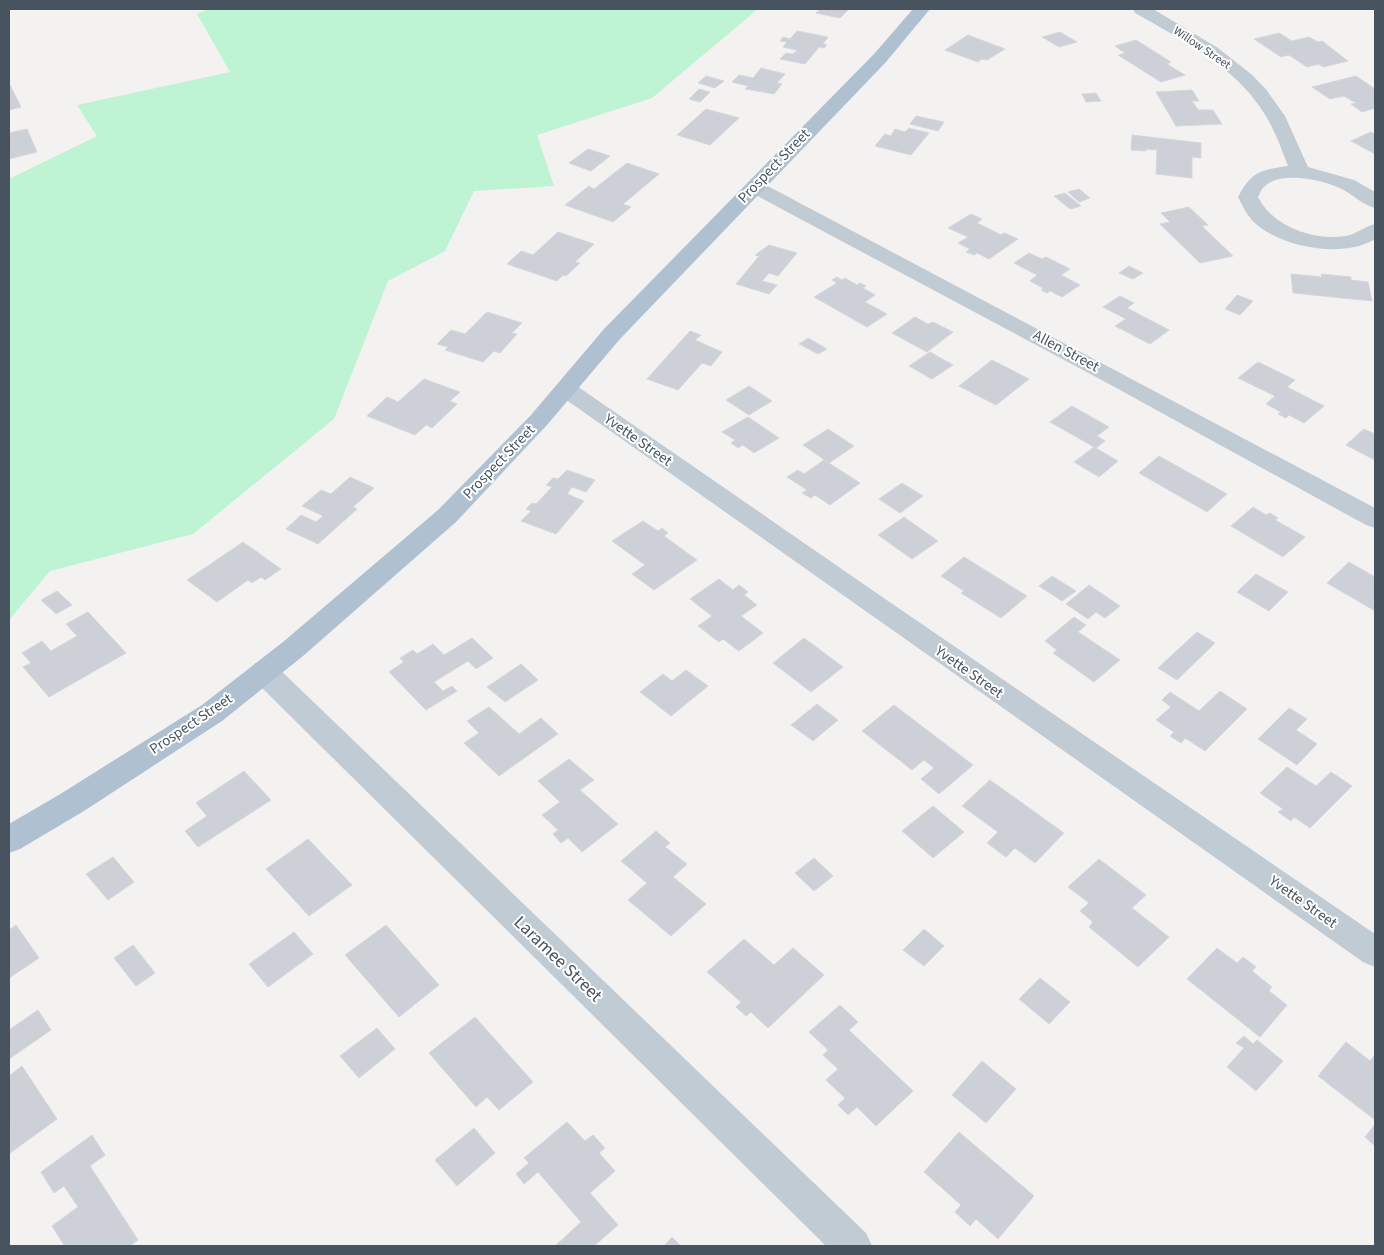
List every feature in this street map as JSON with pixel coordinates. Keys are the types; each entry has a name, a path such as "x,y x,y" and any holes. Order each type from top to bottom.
{"main road":[{"name":"Prospect Street","path":"9,840 212,713 264,672 447,516 539,420 612,334 880,58 922,9"}],"street":[{"name":"Willow Street","path":"1142,9 1200,43 1241,74 1271,110 1300,172"},
{"path":"1375,202 1368,194 1349,183 1325,175 1300,172 1267,177 1253,186 1248,197 1254,211 1260,218 1278,230 1316,241 1354,240 1364,237 1375,230"},
{"name":"Allen Street","path":"755,187 1117,378 1375,519"},
{"name":"Yvette Street","path":"566,389 880,610 1375,952"},
{"name":"Laramee Street","path":"264,672 853,1246"}],"green space":[{"path":"208,9 758,9 652,98 537,135 554,186 474,191 445,251 388,281 334,419 193,534 50,571 9,620 9,179 97,136 77,105 230,72 197,14"}],"building":[{"path":"821,9 849,9 840,18 816,13"},
{"path":"797,31 828,37 823,44 827,45 824,48 819,47 805,64 780,59 786,53 793,54 797,50 783,47 787,42 780,41 783,37 790,39"},
{"path":"1060,32 1077,42 1059,47 1042,37"},
{"path":"1279,33 1292,41 1309,37 1318,42 1322,41 1348,61 1323,67 1319,64 1307,67 1289,55 1281,57 1254,39"},
{"path":"968,35 1005,49 987,60 982,59 978,62 945,50"},
{"path":"1136,40 1171,62 1167,64 1185,75 1161,82 1118,55 1125,53 1115,46"},
{"path":"761,68 785,74 777,83 782,84 774,94 745,89 748,86 732,82 739,75 753,78"},
{"path":"706,76 724,81 715,88 698,83"},
{"path":"1356,76 1375,89 1375,108 1362,112 1351,104 1356,103 1344,96 1330,99 1312,87"},
{"path":"9,83 21,107 9,110"},
{"path":"699,89 710,92 700,102 689,99"},
{"path":"1192,90 1199,101 1192,101 1198,110 1213,110 1222,124 1176,126 1156,92"},
{"path":"1096,93 1101,101 1086,102 1082,94"},
{"path":"706,109 739,118 710,145 677,135"},
{"path":"916,116 944,122 938,131 910,124"},
{"path":"909,128 929,133 911,155 875,146 885,134 891,136 895,129 905,132"},
{"path":"27,129 37,152 9,159 9,133"},
{"path":"1371,132 1375,134 1375,154 1351,141"},
{"path":"1132,135 1201,143 1201,158 1192,157 1192,178 1156,174 1157,150 1131,150"},
{"path":"588,149 610,156 591,171 569,163"},
{"path":"627,163 659,174 623,204 631,207 613,222 565,205 589,186 594,189"},
{"path":"1079,189 1090,198 1079,202 1068,192"},
{"path":"1065,193 1081,206 1070,209 1054,196"},
{"path":"1189,207 1208,225 1202,226 1233,256 1200,263 1160,224 1170,222 1161,213"},
{"path":"971,214 982,219 977,223 1001,235 1004,233 1018,239 989,259 977,253 974,255 966,252 970,249 958,243 968,237 948,228"},
{"path":"558,232 594,244 575,262 580,263 566,276 563,275 557,281 507,264 521,251 533,255"},
{"path":"769,245 797,253 778,276 769,273 762,281 777,285 769,294 736,284 759,256 755,255"},
{"path":"1029,253 1042,259 1046,257 1070,269 1061,275 1080,285 1062,297 1050,291 1047,293 1041,290 1043,288 1030,281 1037,275 1014,263"},
{"path":"1129,266 1143,273 1133,279 1119,273"},
{"path":"1291,274 1351,277 1351,280 1368,282 1372,301 1293,293"},
{"path":"837,277 842,280 845,278 857,285 860,283 866,286 863,288 875,295 865,302 887,314 867,327 814,297 837,283 832,280"},
{"path":"1237,295 1253,301 1240,315 1225,309"},
{"path":"1120,296 1134,303 1127,308 1169,330 1150,344 1115,326 1126,319 1103,307"},
{"path":"487,312 522,323 512,333 517,334 500,353 494,351 483,362 445,350 448,347 437,344 451,330 465,334"},
{"path":"915,317 928,324 933,322 953,332 927,352 892,333"},
{"path":"690,331 701,335 695,340 722,352 711,366 702,363 678,390 647,379"},
{"path":"808,338 827,349 818,354 799,344"},
{"path":"930,352 953,365 932,379 909,366"},
{"path":"992,360 1029,379 996,405 959,386"},
{"path":"1258,362 1295,380 1287,387 1324,406 1304,423 1289,415 1286,418 1278,414 1281,412 1266,404 1275,396 1238,378"},
{"path":"424,379 460,392 450,401 457,404 432,428 426,425 415,435 367,416 387,397 398,402"},
{"path":"749,386 772,401 749,415 726,400"},
{"path":"1072,406 1109,427 1097,436 1105,441 1096,448 1050,422"},
{"path":"748,417 779,438 754,453 743,445 738,448 731,443 735,440 722,432"},
{"path":"828,429 854,446 829,463 803,445"},
{"path":"1364,429 1375,434 1375,460 1346,445"},
{"path":"1094,447 1118,461 1099,477 1074,462"},
{"path":"1159,456 1227,494 1207,512 1139,473"},
{"path":"824,460 860,483 830,505 815,495 811,498 802,493 807,490 787,477 798,470 804,474"},
{"path":"567,470 595,480 586,492 572,487 567,494 584,501 556,534 521,521 531,511 526,509 532,503 536,504 552,487 546,485 553,478 558,479"},
{"path":"350,477 374,488 353,507 357,509 318,544 286,529 301,515 316,522 323,516 302,506 321,490 331,494"},
{"path":"902,483 923,496 900,513 879,499"},
{"path":"1253,507 1266,515 1270,513 1278,518 1275,520 1305,537 1283,557 1231,526"},
{"path":"904,517 938,541 912,559 878,535"},
{"path":"643,521 658,531 662,528 668,533 664,536 697,560 654,590 632,574 645,565 612,541"},
{"path":"243,542 281,569 265,580 261,577 252,583 248,580 217,602 187,580"},
{"path":"964,557 1027,596 1001,618 961,593 964,591 941,576"},
{"path":"1349,562 1375,577 1375,611 1327,583"},
{"path":"1256,574 1288,592 1269,611 1237,592"},
{"path":"1052,576 1076,591 1062,601 1039,586"},
{"path":"719,579 733,590 739,585 748,592 744,595 757,605 741,616 763,633 739,651 723,639 719,642 698,626 712,616 690,599"},
{"path":"1089,585 1120,606 1105,618 1096,612 1088,619 1066,604"},
{"path":"57,591 72,605 56,614 41,600"},
{"path":"88,612 126,653 49,697 23,667 31,663 22,653 42,641 51,651 77,636 66,624"},
{"path":"1074,617 1086,625 1078,632 1120,660 1094,682 1053,653 1057,650 1045,641"},
{"path":"1197,632 1215,643 1177,680 1158,668"},
{"path":"472,638 493,658 476,669 468,661 434,682 443,691 452,686 457,691 426,710 389,672 404,662 400,658 413,650 417,654 433,644 444,655"},
{"path":"804,638 843,667 811,692 773,663"},
{"path":"521,664 538,680 505,702 487,687"},
{"path":"686,670 708,686 671,716 640,692 663,674 672,681"},
{"path":"1220,691 1247,709 1205,751 1185,738 1181,743 1170,736 1174,732 1156,720 1171,707 1162,700 1170,692 1199,711"},
{"path":"817,704 838,720 813,741 791,725"},
{"path":"894,705 973,765 939,794 921,779 934,768 924,760 912,770 862,731"},
{"path":"489,707 519,734 541,718 558,734 499,776 464,743 479,733 467,721"},
{"path":"1289,708 1307,719 1296,730 1317,744 1297,765 1258,739"},
{"path":"569,759 594,780 580,790 618,824 582,852 568,838 561,843 553,834 558,830 542,815 560,802 538,781"},
{"path":"1287,767 1316,786 1331,772 1352,786 1310,828 1294,817 1291,821 1278,812 1283,809 1260,793"},
{"path":"244,771 271,800 198,847 185,831 207,816 196,803"},
{"path":"990,780 1064,833 1035,863 1015,848 1006,857 987,843 998,832 962,806"},
{"path":"933,806 964,832 933,858 902,831"},
{"path":"656,831 670,843 665,847 687,864 673,877 706,904 671,936 628,900 647,883 621,861"},
{"path":"308,839 352,885 309,916 266,869"},
{"path":"113,857 134,882 108,900 86,874"},
{"path":"814,858 833,876 814,891 795,873"},
{"path":"1099,859 1146,895 1132,908 1169,937 1138,967 1089,927 1093,922 1080,911 1089,903 1068,887"},
{"path":"16,925 39,958 9,978 9,930"},
{"path":"386,925 439,985 399,1017 345,955"},
{"path":"924,929 944,946 924,966 903,950"},
{"path":"294,932 313,954 268,987 249,964"},
{"path":"744,939 774,965 793,948 824,975 768,1028 751,1012 746,1016 736,1007 741,1002 707,972"},
{"path":"133,945 155,973 136,986 114,958"},
{"path":"1217,948 1237,963 1243,957 1256,967 1252,971 1272,987 1269,991 1287,1005 1260,1037 1187,979"},
{"path":"1040,978 1070,1002 1049,1024 1019,999"},
{"path":"840,1005 858,1022 849,1030 913,1091 876,1126 857,1107 848,1115 838,1105 845,1098 826,1080 838,1069 823,1055 828,1050 809,1032"},
{"path":"38,1010 51,1030 9,1059 9,1030"},
{"path":"475,1017 533,1082 499,1110 487,1097 476,1107 429,1053"},
{"path":"377,1028 395,1049 359,1078 340,1056"},
{"path":"1244,1036 1253,1044 1257,1040 1283,1061 1256,1091 1227,1067 1244,1048 1236,1043"},
{"path":"1346,1042 1370,1061 1375,1055 1375,1120 1318,1076"},
{"path":"982,1061 1016,1089 986,1123 952,1095"},
{"path":"22,1066 57,1119 10,1153 9,1076"},
{"path":"567,1122 585,1141 593,1135 605,1148 599,1153 615,1171 590,1193 618,1225 594,1246 555,1246 581,1222 538,1172 524,1184 516,1174 529,1163 524,1158"},
{"path":"1375,1124 1375,1146 1365,1137"},
{"path":"474,1128 495,1153 457,1186 435,1160"},
{"path":"959,1132 1034,1196 998,1239 976,1219 970,1226 955,1212 961,1205 924,1172"},
{"path":"92,1135 105,1155 90,1166 138,1240 130,1246 63,1246 52,1226 78,1207 64,1186 54,1193 41,1172"},
{"path":"672,1237 681,1246 664,1246"}]}
